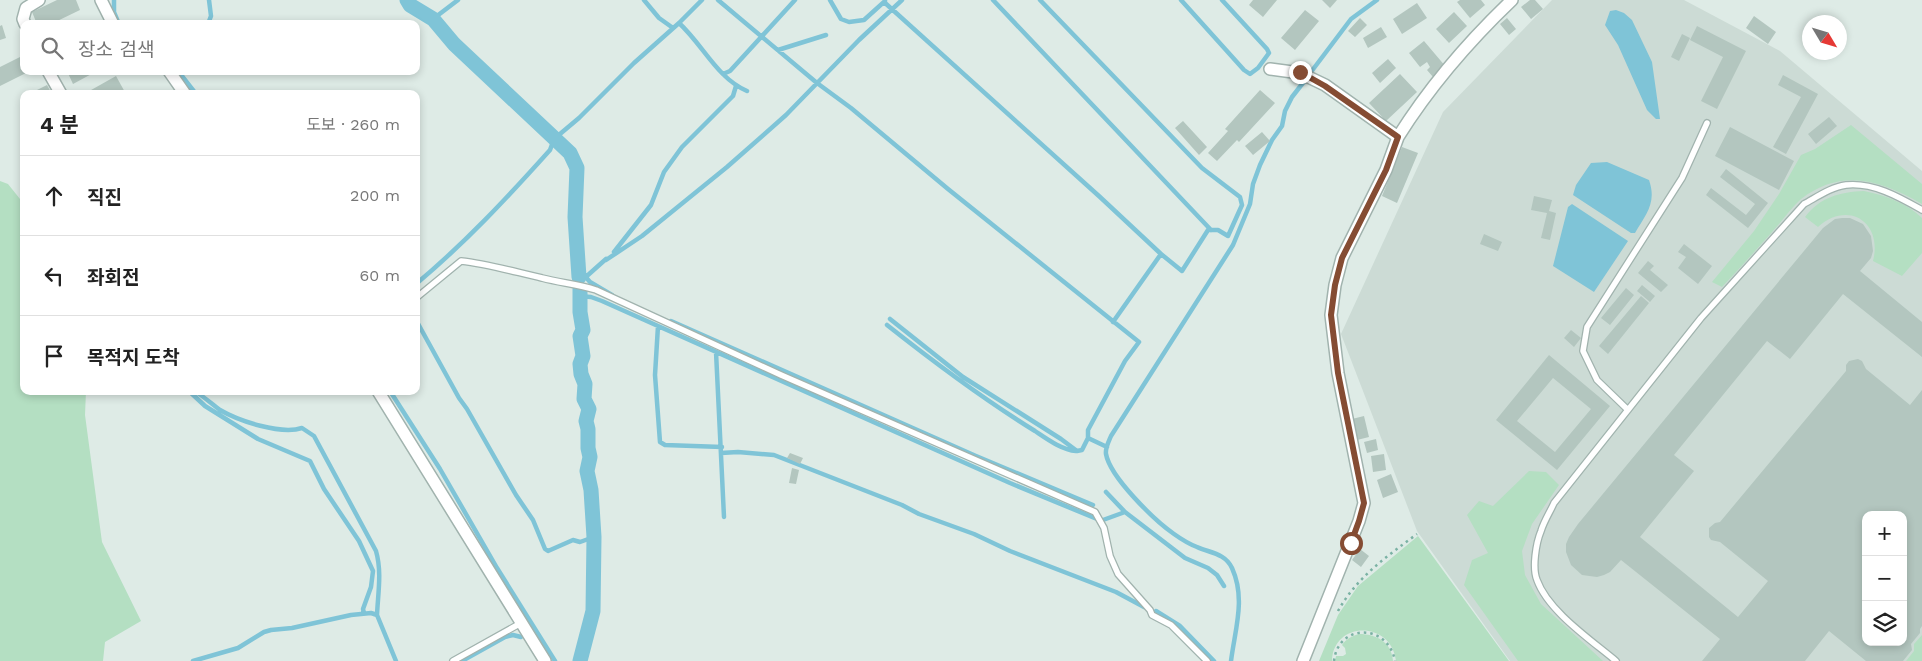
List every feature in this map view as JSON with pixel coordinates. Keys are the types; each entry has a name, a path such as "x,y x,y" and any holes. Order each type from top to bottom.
{"street":[{"path":"16,0 26,8"},
{"path":"23,20 26,8 38,0"},
{"path":"101,0 111,20"},
{"path":"1303,661 1359,521 1364,503 1338,373 1331,315 1335,285 1342,258 1386,170 1398,137 1417,107 1463,51 1512,0"},
{"path":"1270,69 1300,72 1332,90 1398,137"},
{"path":"50,75 59,90"},
{"path":"172,75 183,90"},
{"path":"380,395 544,661"}],"lane":[{"path":"1628,410 1597,380 1583,351 1587,327 1682,178 1707,123"},
{"path":"1616,661 1570,624 1545,595 1536,578 1535,553 1540,532 1554,503 1701,318 1804,204 1826,192 1846,185 1881,189 1904,199 1922,210"},
{"path":"420,295 461,261 480,263 544,279 575,283 596,290 799,383 1096,512 1104,528 1110,556 1118,574 1150,610 1152,615 1171,625 1207,661"},
{"path":"453,661 521,623"}],"path":[{"path":"1336,614 1357,582 1379,562 1417,534"},
{"path":"1334,661 1336,650 1345,639 1351,635 1366,632 1373,633 1386,641 1395,661"}],"shaded area":[{"path":"1552,0 1684,0 1780,51 1922,171 1922,661 1510,661 1417,531 1341,334 1443,112"}],"green space":[{"path":"1851,125 1922,184 1922,204 1892,189 1877,184 1847,180 1832,183 1817,189 1801,199 1722,287 1712,282 1754,231 1779,194 1801,155 1815,149"},
{"path":"0,181 8,184 20,199 20,395 86,395 85,415 102,542 141,621 105,642 103,661 0,661"},
{"path":"1864,191 1895,200 1922,218 1922,253 1902,276 1873,261 1875,247 1873,235 1868,226 1860,219 1841,215 1829,219 1818,227 1805,217 1824,200 1839,194"},
{"path":"1529,471 1546,472 1559,485 1532,524 1522,551 1525,575 1541,604 1603,661 1518,661 1464,585 1472,560 1488,553 1467,515 1479,501 1493,506"},
{"path":"1418,536 1509,661 1396,661 1392,648 1384,638 1374,632 1362,631 1351,633 1342,638 1335,648 1332,661 1319,661 1338,615 1358,586"},
{"path":"1365,634 1382,640 1390,649 1393,661 1335,661 1336,656 1346,654 1345,648 1342,645 1349,638"},
{"path":"1922,635 1922,661 1906,661 1914,651 1914,644"}],"water":[{"path":"1616,10 1624,13 1632,20 1652,62 1660,119 1656,119 1647,110 1618,45 1605,25 1610,11"},
{"path":"1607,162 1649,180 1652,195 1651,202 1635,233 1631,233 1573,195 1576,185 1591,163"},
{"path":"1572,204 1628,241 1594,292 1553,266 1568,207"}],"building":[{"path":"57,0 76,0 80,10 59,20 35,20 32,12"},
{"path":"1253,0 1277,0 1263,17 1249,5"},
{"path":"1322,0 1337,0 1330,8"},
{"path":"1460,0 1481,0 1485,5 1470,18 1457,2"},
{"path":"1530,0 1535,0 1543,9 1531,19 1521,7"},
{"path":"1417,3 1427,18 1402,34 1393,19"},
{"path":"1305,10 1319,21 1295,50 1281,38"},
{"path":"1454,12 1467,26 1449,43 1436,29"},
{"path":"1754,16 1776,32 1768,44 1746,28"},
{"path":"1360,18 1367,25 1355,37 1348,31"},
{"path":"1507,18 1516,29 1509,35 1500,24"},
{"path":"2,25 6,38 0,40 0,26"},
{"path":"1697,26 1746,51 1717,109 1701,101 1723,57 1690,40"},
{"path":"1381,27 1387,37 1368,48 1363,38"},
{"path":"1682,34 1690,38 1679,61 1671,57"},
{"path":"1424,41 1446,67 1433,77 1427,70 1430,67 1427,62 1420,67 1409,53"},
{"path":"20,57 20,75 22,75 0,86 0,67"},
{"path":"1388,59 1396,68 1380,83 1372,73"},
{"path":"1400,74 1417,92 1386,121 1369,103"},
{"path":"69,75 90,75 73,84"},
{"path":"1783,75 1818,94 1786,154 1773,147 1801,97 1778,85"},
{"path":"116,76 124,90 91,90"},
{"path":"47,85 50,90 37,90"},
{"path":"1260,90 1275,103 1239,142 1237,140 1217,161 1208,153 1228,131 1225,129"},
{"path":"1829,117 1837,126 1816,144 1808,134"},
{"path":"1183,121 1207,147 1199,155 1175,128"},
{"path":"1730,127 1794,161 1779,190 1715,156"},
{"path":"1262,132 1270,141 1253,155 1245,146"},
{"path":"1402,147 1418,153 1397,203 1382,196"},
{"path":"1726,169 1768,203 1748,228 1706,195 1711,188 1746,215 1755,204 1720,177"},
{"path":"1534,196 1552,200 1549,211 1556,213 1550,240 1541,238 1547,213 1531,210"},
{"path":"1842,218 1850,218 1863,224 1871,236 1873,251 1871,258 1860,271 1922,322 1922,357 1843,294 1790,359 1767,341 1674,455 1694,471 1640,537 1738,617 1768,581 1720,542 1711,540 1709,528 1715,523 1720,522 1846,371 1846,365 1849,361 1858,359 1862,361 1866,369 1910,405 1922,390 1922,626 1920,633 1911,644 1912,650 1903,661 1866,661 1829,631 1805,661 1702,661 1720,639 1621,560 1610,572 1604,575 1597,577 1582,575 1571,565 1566,552 1566,544 1578,524 1823,228 1835,219"},
{"path":"1484,234 1502,242 1498,251 1480,244"},
{"path":"1684,244 1712,266 1698,284 1678,268 1686,257 1678,252"},
{"path":"1648,261 1654,266 1650,270 1668,285 1661,292 1638,273"},
{"path":"1642,285 1655,296 1650,302 1637,291"},
{"path":"1626,288 1634,295 1610,325 1601,318"},
{"path":"1641,296 1649,303 1608,354 1599,346"},
{"path":"1571,330 1581,338 1574,347 1564,338"},
{"path":"1549,355 1610,406 1557,470 1496,420","holes":["1553,378 1591,409 1555,452 1517,421"]},
{"path":"1364,416 1369,437 1357,440 1352,419"},
{"path":"1376,439 1378,450 1367,453 1364,442"},
{"path":"790,453 803,458 800,464 787,458"},
{"path":"1384,454 1386,470 1373,472 1371,456"},
{"path":"792,468 799,470 796,484 789,483"},
{"path":"1391,474 1398,492 1383,498 1377,480"},
{"path":"1360,549 1369,556 1361,567 1352,560"}],"waterway":[{"path":"114,0 114,12 117,20"},
{"path":"209,0 211,16 210,20"},
{"path":"407,0 410,5 433,19 454,44 570,153 577,168 575,217 579,277"},
{"path":"433,19 458,0"},
{"path":"644,0 659,18 673,28"},
{"path":"420,281 452,253 502,203 550,150 554,139 579,118 634,63 702,0"},
{"path":"718,0 817,83 851,108 948,189 1139,342 1125,361 1088,430 1088,438 1107,447"},
{"path":"723,74 730,71 795,0"},
{"path":"830,0 841,19 849,22 864,20 885,1"},
{"path":"606,260 642,236 727,167 786,115 859,40 902,0"},
{"path":"993,0 1211,230"},
{"path":"1040,0 1202,168 1240,197 1242,205 1228,236 1218,230 1208,230 1182,271 1161,254 1113,322"},
{"path":"1181,0 1244,70 1250,74 1258,68 1269,53 1222,0"},
{"path":"1311,72 1351,19 1377,0"},
{"path":"884,2 1161,254"},
{"path":"679,23 719,70 736,85 747,91"},
{"path":"778,50 826,35"},
{"path":"181,75 193,90"},
{"path":"1231,661 1239,603 1236,580 1232,568 1221,556 1185,541 1156,519 1124,486 1109,463 1106,449 1111,436 1233,245 1250,204 1253,184 1260,165 1272,140 1282,126 1285,111 1292,97 1306,79"},
{"path":"614,252 651,205 664,172 682,147 733,96 736,86"},
{"path":"579,276 588,275 606,259"},
{"path":"584,275 590,282 612,295"},
{"path":"580,289 580,312 583,330 580,336 583,356 580,364 585,384 584,399 589,409 586,421 590,457 587,471 591,490 594,537 593,611 580,661"},
{"path":"579,296 591,297 602,301 1010,483 1097,519"},
{"path":"890,319 963,377 1077,451 1082,450 1088,438"},
{"path":"671,321 976,456 1093,505"},
{"path":"887,325 941,367 997,406 1055,444 1065,449 1076,451"},
{"path":"658,326 655,375 660,442 665,445 722,447"},
{"path":"420,327 459,398 516,495 533,520 545,549 548,551 573,540 580,542 594,537"},
{"path":"716,352 724,517"},
{"path":"193,395 205,406 258,439 310,461 324,489 359,541 373,571 371,587 363,609 364,613"},
{"path":"200,395 220,410 260,426 283,430 302,428 314,436 376,551 379,575 377,615"},
{"path":"393,395 440,469 497,568 555,661"},
{"path":"721,453 738,452 774,455 1116,592 1144,607"},
{"path":"1106,492 1125,512 1185,558 1208,568 1217,575 1224,586"},
{"path":"1103,520 1125,512"},
{"path":"1156,611 1180,626 1214,661"},
{"path":"193,661 238,648 264,632 271,630 292,628 351,615 371,613 377,615 396,661"},
{"path":"462,661 505,637 513,635 521,637"}],"route":[{"path":"1300,72 1325,86 1398,137 1386,170 1342,258 1335,285 1331,315 1338,373 1364,503 1351,543"}]}
